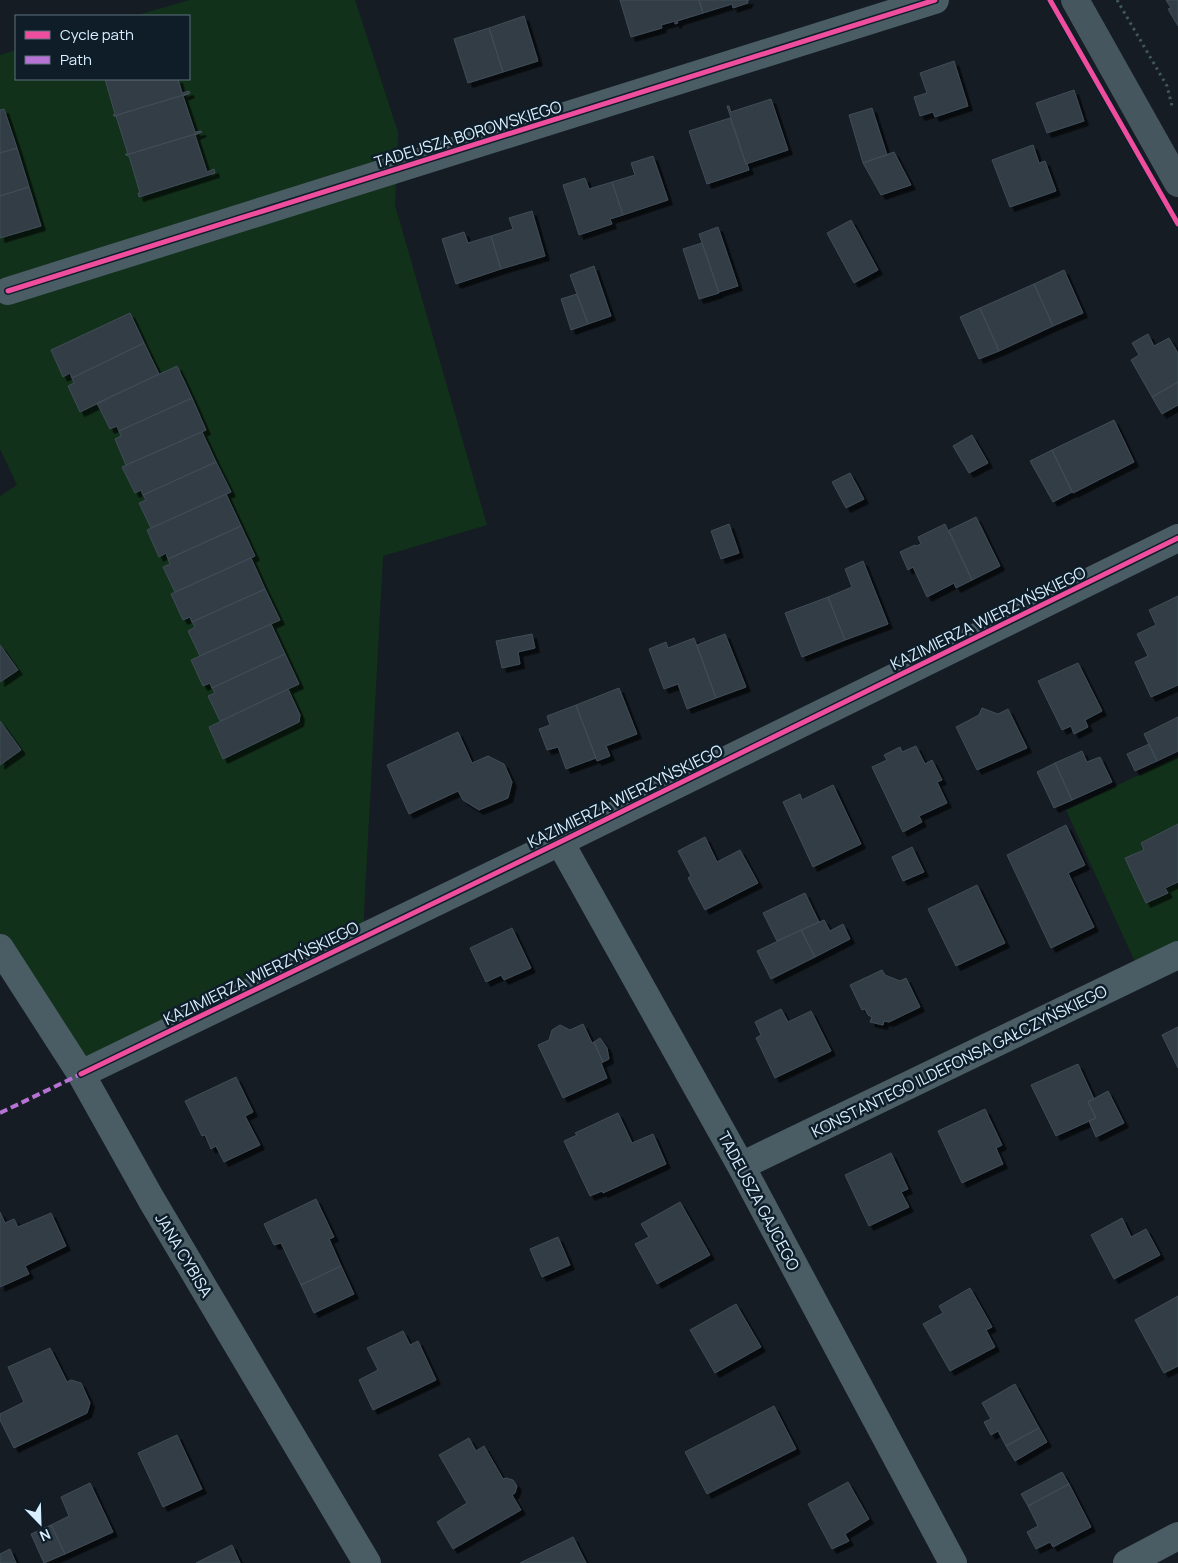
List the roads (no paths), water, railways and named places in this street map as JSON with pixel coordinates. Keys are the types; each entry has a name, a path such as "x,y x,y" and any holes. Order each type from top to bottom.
{"street":[{"name":"TADEUSZA BOROWSKIEGO","path":"8,291 935,0"},
{"path":"1075,0 1178,183"},
{"name":"KAZIMIERZA WIERZYŃSKIEGO","path":"81,1074 560,842 1178,538"},
{"name":"TADEUSZA GAJCEGO","path":"560,842 741,1166 953,1563"},
{"name":"JANA CYBISA","path":"0,948 81,1074 151,1199 367,1563"},
{"name":"KONSTANTEGO ILDEFONSA GAŁCZYŃSKIEGO","path":"741,1166 1178,955"},
{"path":"1127,1563 1178,1536"}]}
